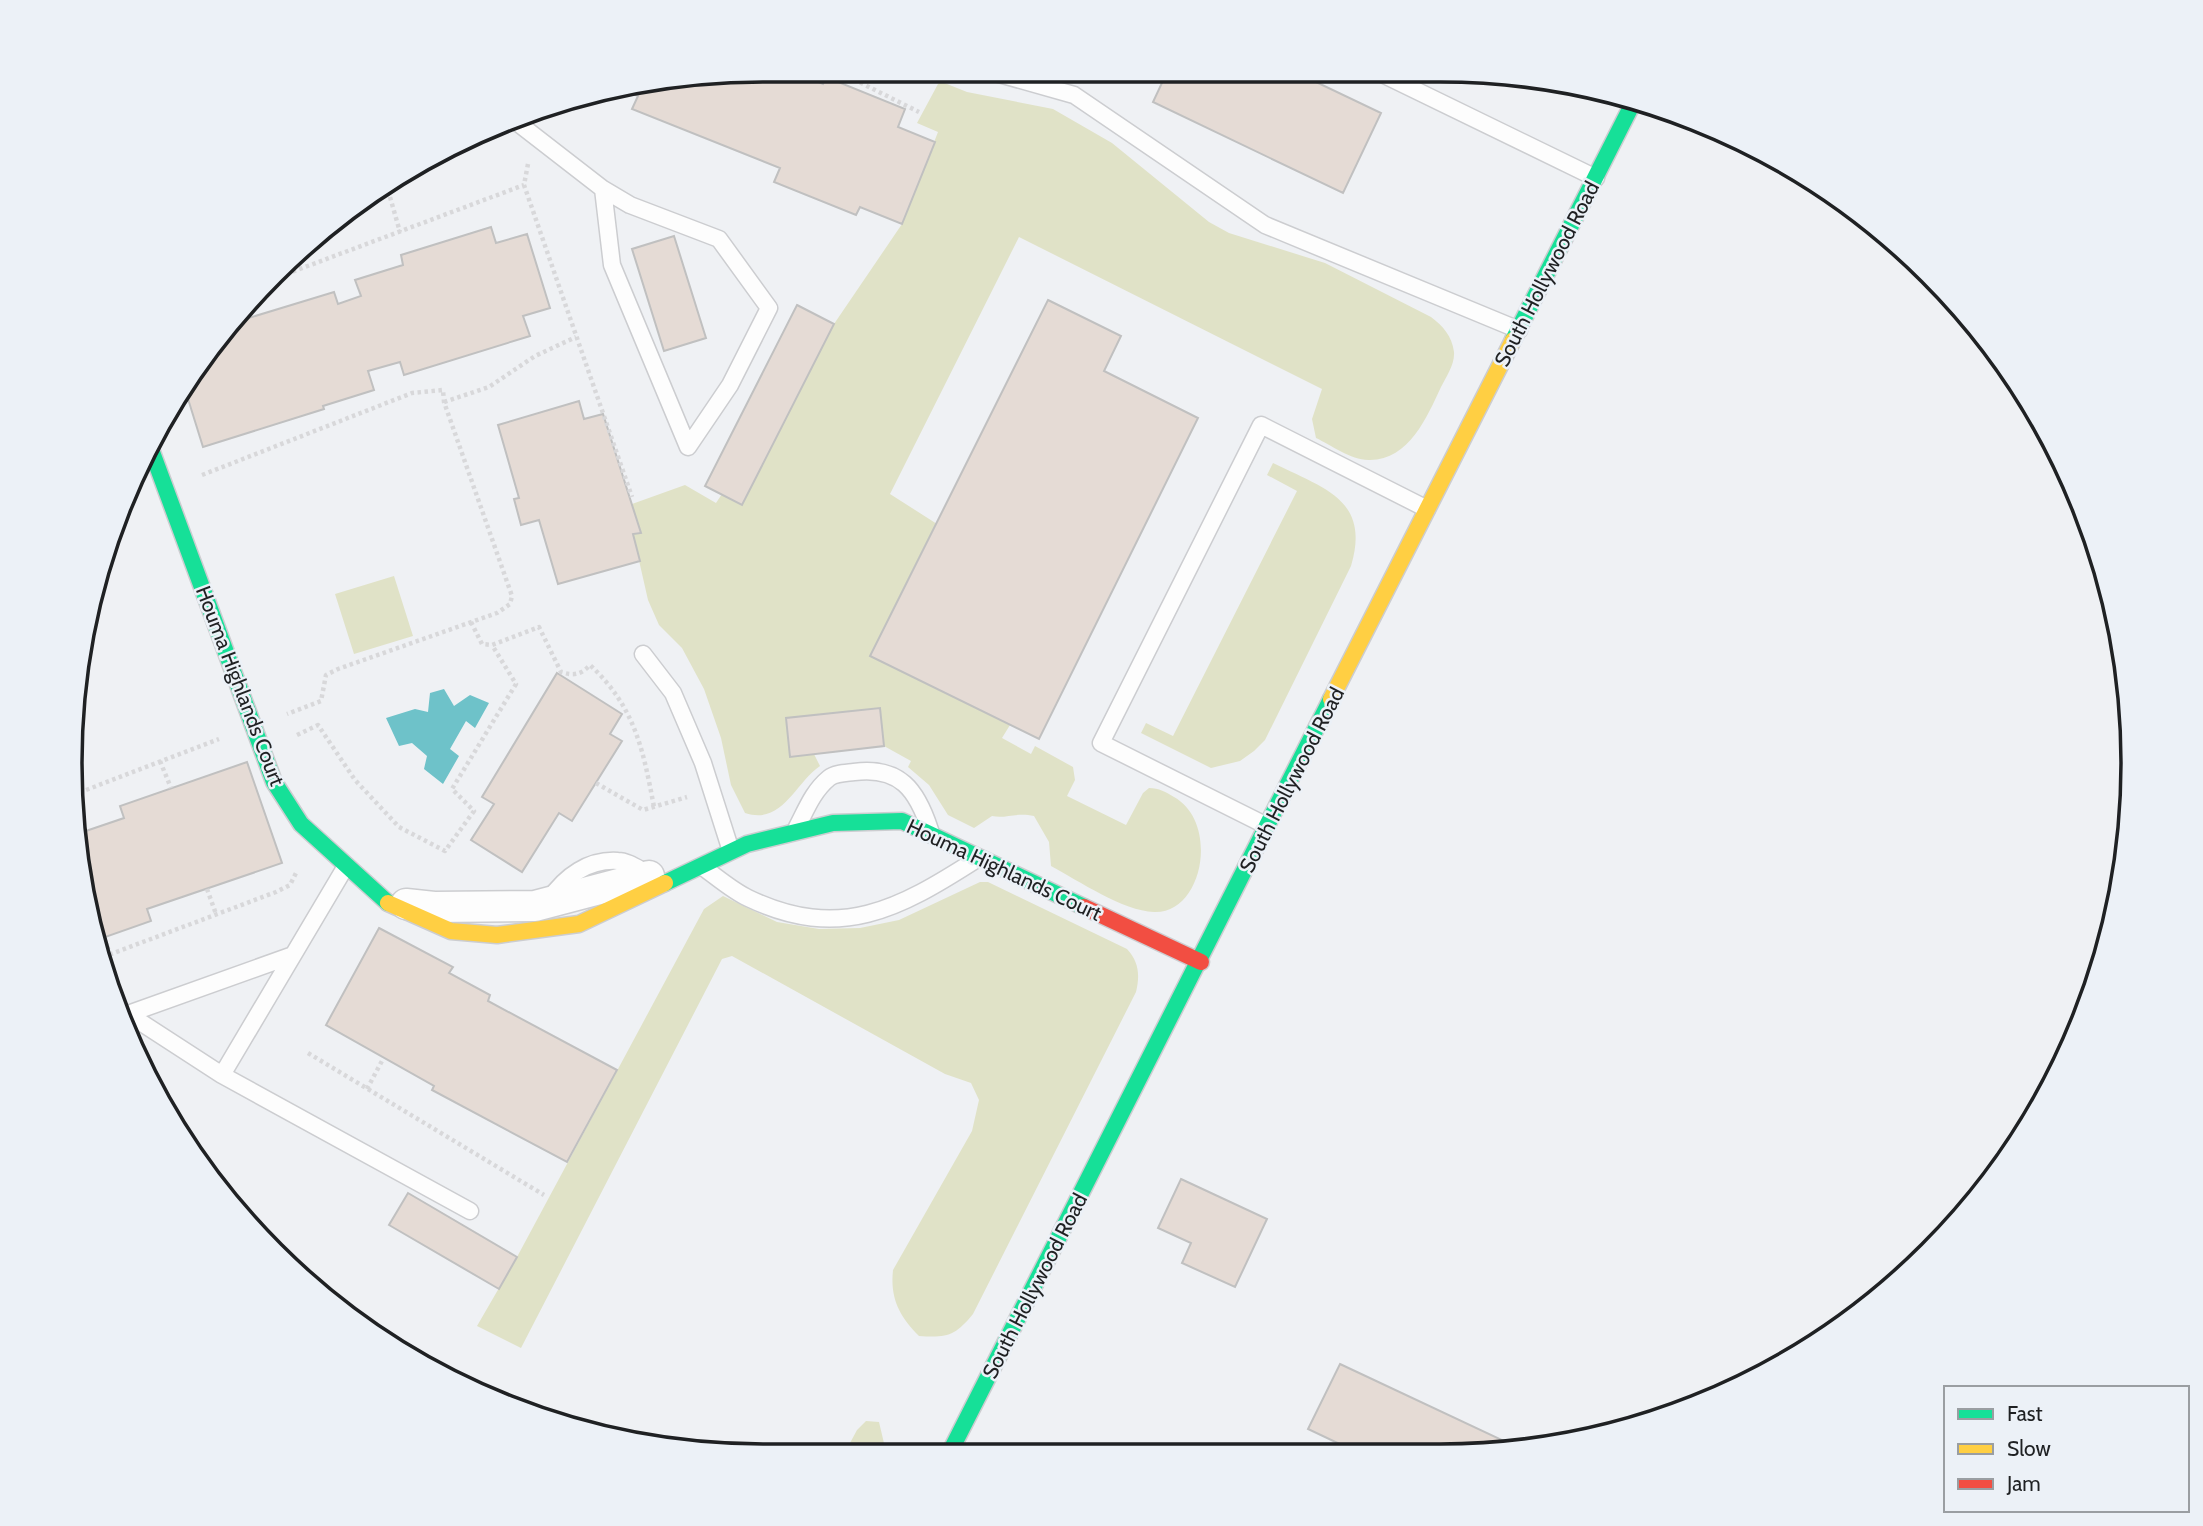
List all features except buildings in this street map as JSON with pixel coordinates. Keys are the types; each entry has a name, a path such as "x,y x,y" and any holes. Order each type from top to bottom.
{"street":[{"name":"South Hollywood Road","path":"954,1444 1269,827 1630,109"},
{"name":"Houma Highlands Court","path":"154,458 274,782 301,824 384,901 450,931 497,935 579,924 747,844 833,823 902,821 1200,962"},
{"path":"384,901 434,907 546,904 651,876 701,866"}],"lane":[{"path":"1027,82 1074,95 1265,225 1519,330"},
{"path":"1399,82 1596,178"},
{"path":"522,126 603,189 630,205 719,239 769,308 730,385 688,447 612,265 603,189"},
{"path":"1269,827 1101,743 1261,425 1429,509"},
{"path":"643,654 673,693 711,790 731,851"},
{"path":"794,832 816,791 831,775 869,770 898,777 921,801 932,836"},
{"path":"701,866 747,898 788,912 836,920 879,912 933,887 979,858"},
{"path":"222,1075 346,866"},
{"path":"130,1013 293,955"},
{"path":"131,1016 222,1075 470,1211"}],"path":[{"path":"859,82 919,112"},
{"path":"531,153 524,185 632,497"},
{"path":"293,271 524,185"},
{"path":"390,198 400,232"},
{"path":"443,402 489,387 535,356 576,337"},
{"path":"135,500 412,393 443,390 443,402 512,596 510,604 497,613 338,668 327,676 321,701 283,715 287,727"},
{"path":"471,622 482,644 492,645 539,628 561,672 572,676 584,672 590,665 607,681 621,698 634,726 654,807"},
{"path":"291,738 318,725 355,780 399,827 445,851 474,811 452,789 516,684 492,645"},
{"path":"83,791 252,727"},
{"path":"160,761 171,788"},
{"path":"596,783 643,810 711,790"},
{"path":"110,955 290,885 298,866"},
{"path":"207,889 216,915"},
{"path":"308,1053 544,1195"},
{"path":"367,1088 383,1059"}],"green space":[{"path":"942,82 967,92 1053,109 1112,143 1209,222 1229,233 1325,263 1431,317 1446,332 1453,346 1454,357 1450,370 1415,435 1396,453 1384,458 1363,460 1316,438 1312,419 1322,389 1019,237 890,494 937,524 871,656 1010,725 1002,738 1031,754 1035,746 1073,767 1075,780 1067,796 1126,825 1143,793 1149,788 1174,797 1188,809 1197,826 1201,845 1200,865 1194,883 1184,899 1171,909 1154,912 1129,906 1051,866 1049,842 1034,816 992,816 974,828 948,815 929,785 908,767 911,761 884,746 880,708 786,718 820,766 779,808 758,815 745,813 731,785 721,738 704,689 682,648 659,625 648,600 633,534 641,532 632,504 685,485 716,503 722,494 742,504 834,324 902,224 938,132 917,123 938,84"},
{"path":"1273,463 1325,489 1348,511 1354,525 1355,543 1351,566 1265,740 1240,761 1211,768 1141,733 1146,723 1173,736 1297,491 1267,475"},
{"path":"394,576 413,636 354,654 335,594"},
{"path":"980,882 988,882 1127,949 1138,969 1138,980 1136,992 973,1314 961,1327 944,1336 919,1336 897,1306 892,1280 893,1270 972,1131 979,1100 971,1083 945,1074 732,956 722,959 521,1348 477,1326 517,1257 704,909 723,896 777,922 819,929 860,928 899,920"},
{"path":"866,1421 879,1422 884,1444 849,1444"}],"water":[{"path":"444,689 454,706 470,695 489,703 475,728 466,721 450,749 459,756 443,784 424,769 427,756 412,743 399,746 386,718 415,709 428,712 430,693"}],"traffic: fast":[{"path":"1513,340 1630,109"},
{"path":"154,458 274,782 301,824 388,903"},
{"path":"954,1444 1331,699"},
{"path":"665,883 747,844 833,823 902,821 1084,907"}],"traffic: slow":[{"path":"1331,699 1513,340"},
{"path":"388,903 451,931 497,935 579,924 665,883"}],"traffic: jam":[{"path":"1084,907 1201,962"}]}
